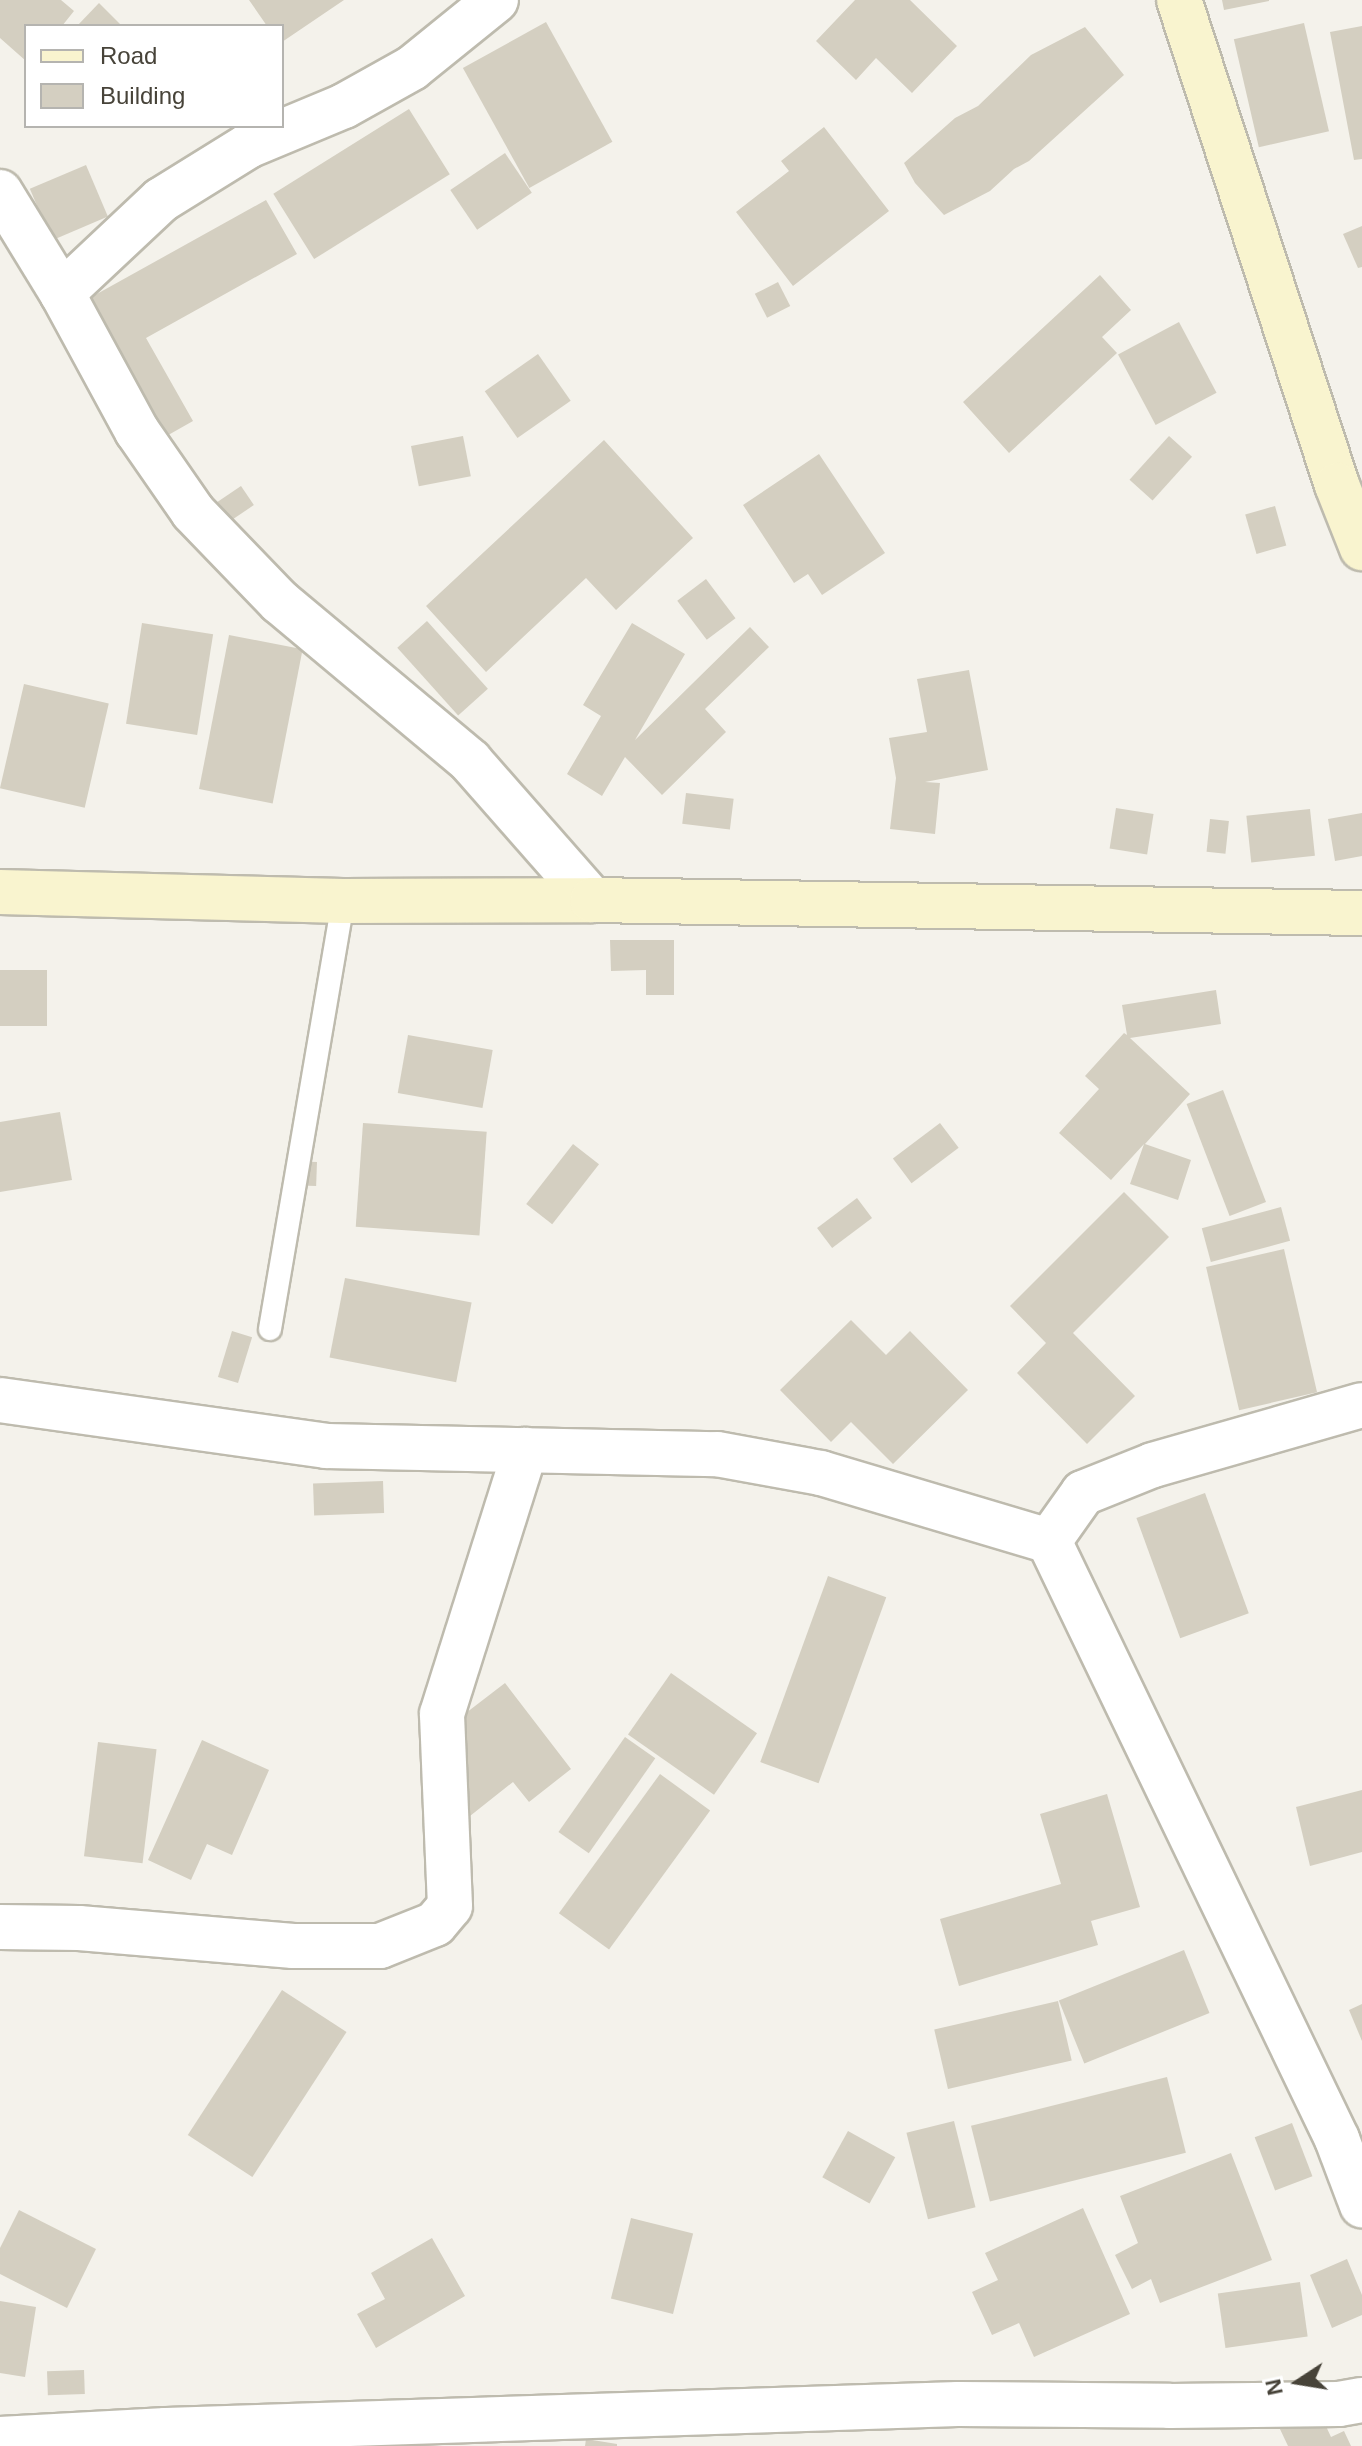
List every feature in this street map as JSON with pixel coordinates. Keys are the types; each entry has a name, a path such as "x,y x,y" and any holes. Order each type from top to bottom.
{"main road":[{"path":"1179,0 1337,485 1362,548"},
{"path":"0,892 343,901 592,900 1362,913"}],"street":[{"path":"62,293 161,200 248,146 344,106 412,68 496,0"},
{"path":"0,192 62,293 137,431 193,512 280,602 470,761 592,900"},
{"path":"0,1400 326,1446 717,1454 821,1473 1049,1541 1337,2139 1362,2205"},
{"path":"1049,1541 1083,1493 1153,1465 1362,1405"},
{"path":"0,1927 79,1928 293,1946 380,1946 435,1924 450,1906 442,1714 525,1450"},
{"path":"0,2439 166,2430 958,2404 1170,2406 1339,2404 1362,2400"}],"lane":[{"path":"270,1329 343,901"}],"building":[{"path":"0,0 61,0 74,11 64,24 24,24 24,59 0,38"},
{"path":"249,0 344,0 284,41 284,24 266,24"},
{"path":"855,0 910,0 957,46 912,93 876,58 856,80 816,41"},
{"path":"1222,0 1269,0 1269,1 1224,10"},
{"path":"99,3 120,24 79,24"},
{"path":"546,22 612,142 529,188 463,68"},
{"path":"1304,23 1329,131 1259,147 1234,39"},
{"path":"1362,26 1362,159 1354,160 1330,32"},
{"path":"1085,27 1124,75 1029,161 1014,169 990,191 944,215 915,183 904,163 955,118 978,106 1031,55"},
{"path":"409,109 450,174 314,259 273,194"},
{"path":"824,127 889,211 793,286 736,212 789,171 781,161"},
{"path":"505,153 532,193 477,230 450,190"},
{"path":"86,165 108,217 52,240 30,189"},
{"path":"266,200 297,254 146,338 193,421 163,438 86,300"},
{"path":"1362,226 1362,267 1358,268 1343,234"},
{"path":"1100,275 1131,310 1102,337 1117,353 1009,453 963,402"},
{"path":"778,282 790,306 767,318 755,294"},
{"path":"1179,322 1217,393 1156,425 1118,354"},
{"path":"538,354 571,401 517,438 485,391"},
{"path":"463,436 471,476 419,486 411,446"},
{"path":"1169,436 1192,457 1153,501 1130,480"},
{"path":"604,440 693,538 616,610 586,578 486,672 426,606"},
{"path":"819,454 885,553 822,595 808,574 794,583 743,505"},
{"path":"241,486 254,505 227,524 214,504"},
{"path":"1275,506 1286,545 1257,554 1245,515"},
{"path":"706,579 735,618 707,640 677,601"},
{"path":"427,621 488,689 458,715 397,648"},
{"path":"142,623 213,634 197,735 126,724"},
{"path":"632,623 685,654 635,740 750,627 769,647 705,709 726,732 662,795 625,757 602,796 567,774 601,716 583,705"},
{"path":"229,635 303,649 273,803 199,789"},
{"path":"969,670 988,770 925,782 940,783 935,834 890,829 896,778 889,738 927,732 917,679"},
{"path":"24,684 109,704 85,808 0,788"},
{"path":"686,793 734,799 730,830 682,824"},
{"path":"1116,808 1154,814 1147,854 1110,848"},
{"path":"1310,809 1315,856 1251,862 1246,816"},
{"path":"1362,813 1362,856 1335,861 1328,819"},
{"path":"1210,819 1229,821 1225,854 1207,852"},
{"path":"610,940 674,940 674,995 646,995 646,970 611,971"},
{"path":"0,970 47,970 47,1026 0,1026"},
{"path":"1216,990 1221,1024 1130,1038 1190,1094 1145,1144 1191,1160 1178,1200 1130,1184 1144,1144 1111,1180 1059,1133 1099,1089 1085,1076 1124,1033 1127,1035 1122,1005"},
{"path":"408,1035 493,1050 482,1108 398,1093"},
{"path":"1223,1090 1266,1202 1230,1216 1187,1104"},
{"path":"60,1112 72,1180 0,1192 0,1122"},
{"path":"363,1123 487,1132 479,1235 356,1227"},
{"path":"940,1123 959,1148 912,1183 893,1159"},
{"path":"573,1144 599,1164 552,1224 526,1204"},
{"path":"286,1161 317,1162 316,1186 285,1185"},
{"path":"1124,1192 1169,1237 1073,1333 1135,1396 1087,1444 1017,1373 1046,1343 1010,1306"},
{"path":"857,1198 872,1218 832,1248 817,1228"},
{"path":"1281,1207 1290,1241 1211,1262 1202,1228"},
{"path":"1284,1249 1317,1392 1239,1410 1206,1267"},
{"path":"345,1278 472,1303 456,1382 330,1358"},
{"path":"851,1320 886,1355 910,1331 968,1390 893,1464 851,1422 831,1442 780,1390"},
{"path":"232,1331 252,1337 238,1383 218,1377"},
{"path":"383,1481 384,1513 314,1515 313,1483"},
{"path":"1205,1493 1249,1613 1180,1638 1136,1518"},
{"path":"828,1576 886,1597 819,1783 760,1762"},
{"path":"671,1673 757,1733 714,1795 628,1734"},
{"path":"505,1683 571,1769 529,1802 513,1782 470,1816 419,1749"},
{"path":"625,1737 655,1758 589,1853 558,1832"},
{"path":"202,1740 269,1770 232,1855 207,1844 191,1880 148,1860"},
{"path":"98,1742 157,1749 143,1863 84,1856"},
{"path":"660,1774 710,1810 609,1950 559,1913"},
{"path":"1362,1790 1362,1852 1310,1866 1296,1807"},
{"path":"1107,1794 1140,1907 1091,1921 1098,1945 959,1986 940,1919 1061,1884 1040,1814"},
{"path":"1184,1950 1209,2013 1084,2064 1059,2001"},
{"path":"282,1990 347,2032 252,2177 188,2135"},
{"path":"1058,2001 1072,2060 948,2089 934,2030"},
{"path":"1362,2004 1362,2041 1349,2010"},
{"path":"1167,2077 1186,2153 990,2202 971,2126"},
{"path":"954,2121 976,2207 928,2219 906,2133"},
{"path":"1292,2123 1312,2176 1275,2191 1255,2137"},
{"path":"848,2131 895,2157 870,2204 822,2177"},
{"path":"1231,2153 1272,2260 1160,2303 1151,2279 1132,2289 1115,2255 1138,2243 1120,2196"},
{"path":"1083,2208 1130,2314 1034,2357 1019,2323 992,2335 972,2292 998,2280 985,2253"},
{"path":"19,2210 96,2249 67,2308 0,2274 0,2248"},
{"path":"631,2218 693,2233 673,2314 611,2299"},
{"path":"432,2238 465,2296 376,2348 357,2314 385,2299 371,2273"},
{"path":"1347,2259 1362,2295 1362,2315 1332,2328 1310,2275"},
{"path":"1300,2282 1308,2336 1225,2348 1218,2294"},
{"path":"0,2301 36,2307 25,2377 0,2373"},
{"path":"84,2370 85,2394 48,2395 47,2371"},
{"path":"1318,2409 1331,2437 1344,2431 1351,2446 1288,2446 1279,2427"},
{"path":"586,2439 617,2444 617,2446 585,2446"}]}
